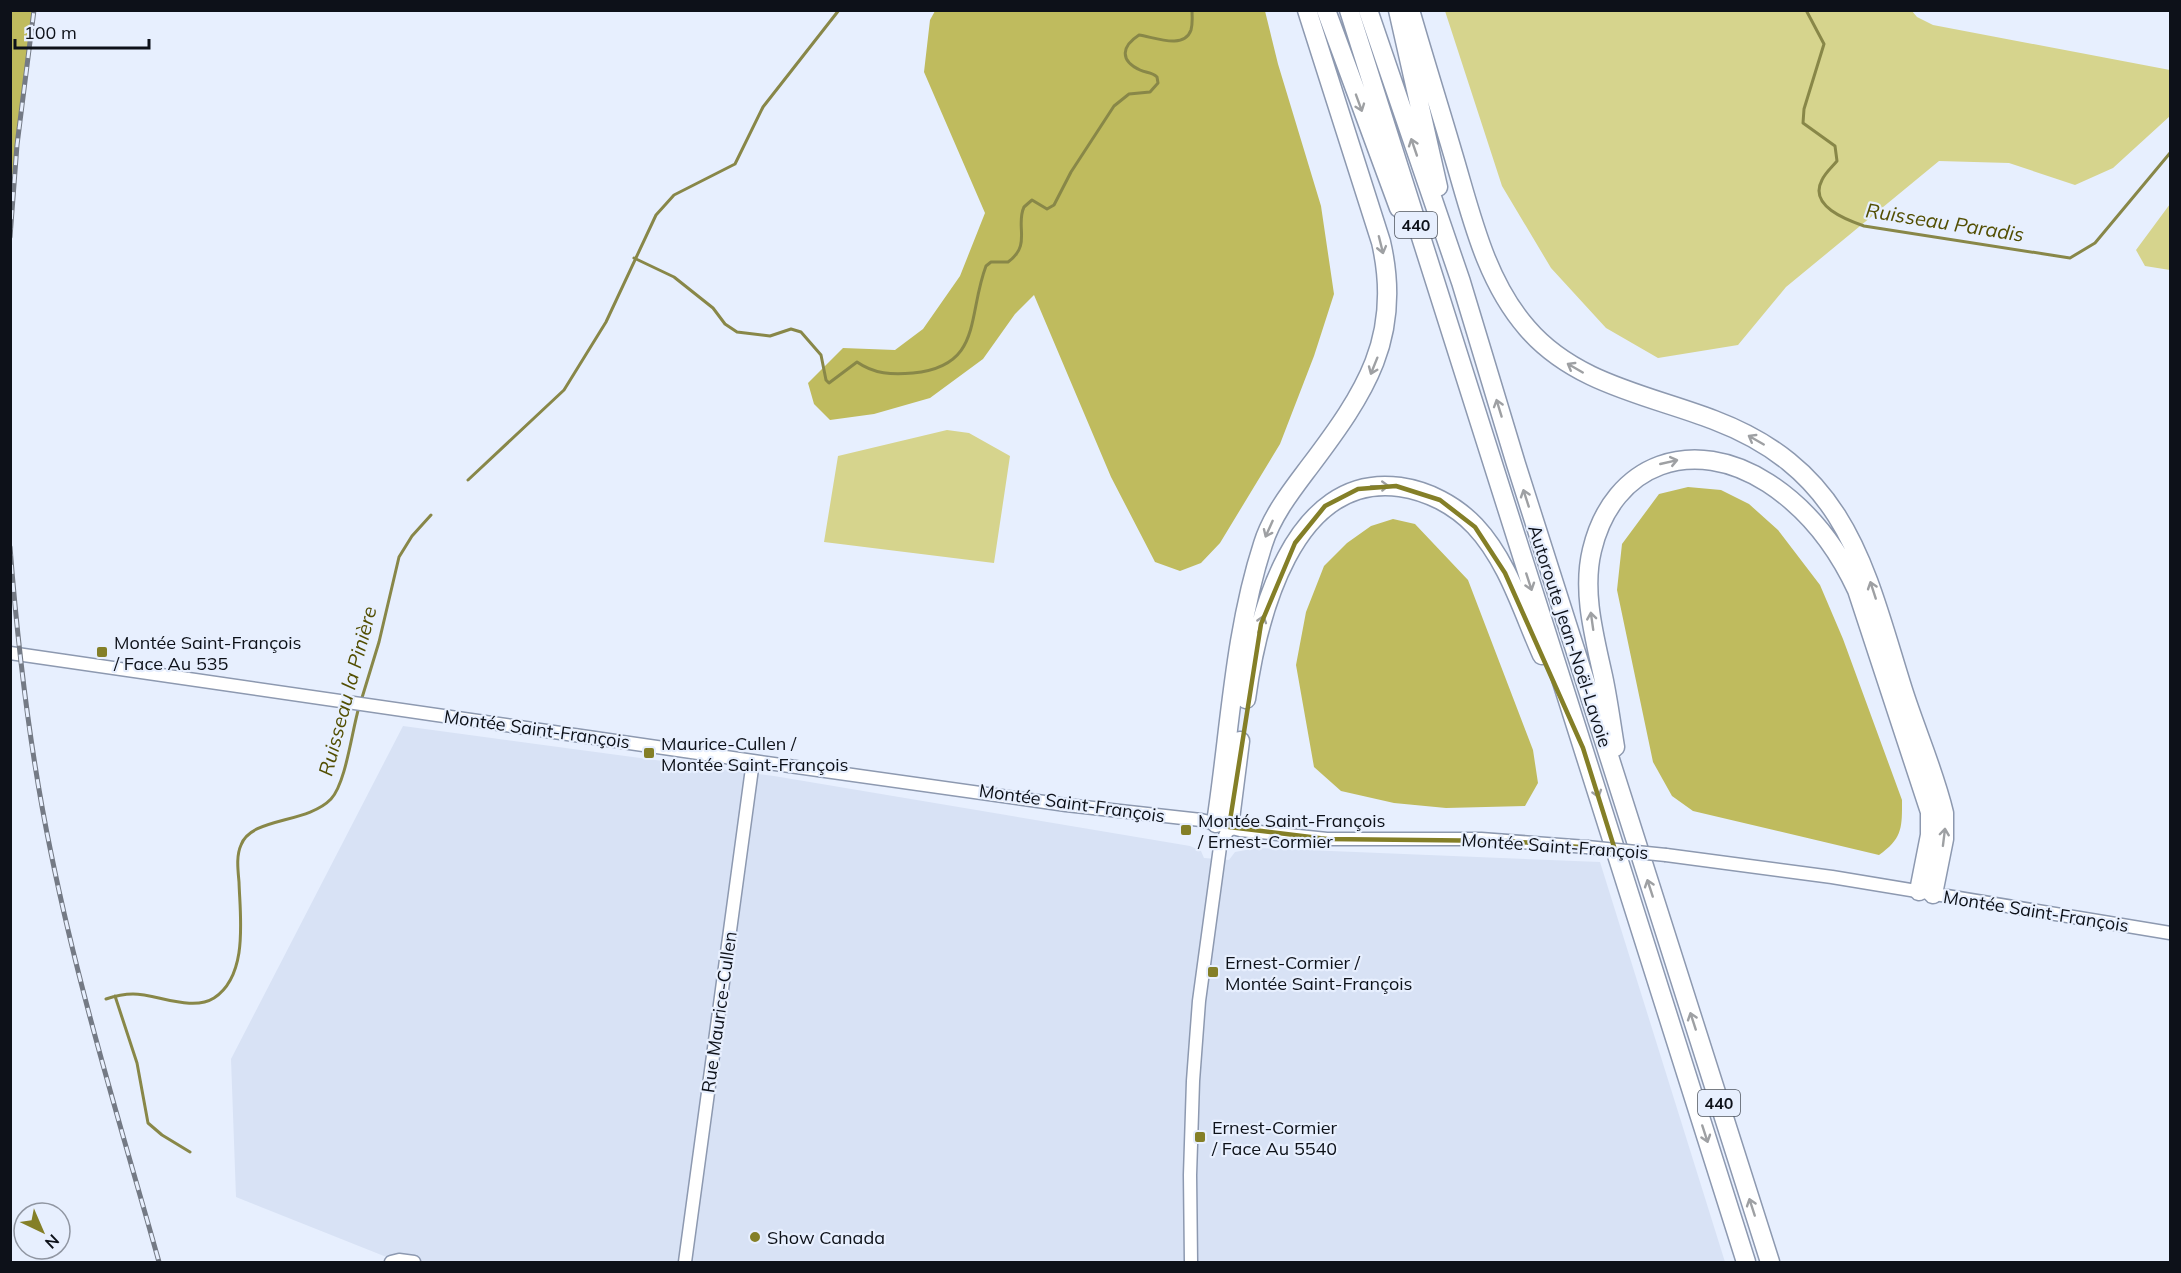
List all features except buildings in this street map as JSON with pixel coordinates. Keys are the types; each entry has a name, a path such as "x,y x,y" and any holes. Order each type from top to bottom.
{"highway":[{"path":"1222,825 1243,632 1263,544 1286,499 1363,392 1379,354 1386,319 1387,276 1381,242 1307,10"},
{"path":"1326,10 1473,407"},
{"name":"Autoroute Jean-Noël-Lavoie","path":"1348,10 1746,1263"},
{"name":"Autoroute Jean-Noël-Lavoie","path":"1368,10 1461,282 1770,1263"},
{"path":"1398,10 1461,282"},
{"path":"1410,10 1485,255 1506,300 1528,330 1556,356 1593,377 1721,423 1765,446 1814,487 1849,535 1869,580 1942,806 1945,831 1926,893"},
{"path":"1627,814 1591,618 1588,580 1592,547 1612,502 1628,483 1642,473 1674,461 1720,462 1752,474 1795,503 1824,535 1854,583 1930,812 1926,893"},
{"path":"1222,825 1253,656 1274,588 1295,543 1314,518 1341,496 1368,486 1396,486 1423,492 1448,504 1475,527 1505,573 1583,748"}],"street":[{"name":"Montée Saint-François","path":"10,653 340,699 753,761 1327,839 1481,839 1666,855 1926,893 2170,933"},
{"name":"Rue Maurice-Cullen","path":"685,1263 753,761"},
{"path":"1191,1263 1192,1081 1199,1001 1222,825"},
{"path":"391,1263 399,1260 414,1263"}],"highlighted area":[{"path":"1396,486 1440,500 1475,527 1505,573 1583,748 1615,850 1508,841 1327,839 1229,827 1261,624 1295,543 1325,506 1358,489"}],"shaded area":[{"path":"10,11 33,11 11,188"},
{"path":"935,11 1265,11 1278,64 1321,206 1334,294 1314,356 1280,444 1220,543 1201,563 1180,571 1155,562 1111,477 1034,295 1015,314 983,359 930,398 874,414 830,420 814,404 808,383 843,348 895,350 923,329 960,276 985,213 924,72 930,20"},
{"path":"1445,11 1912,11 1917,17 1933,25 2170,70 2170,116 2113,168 2075,185 2009,163 1939,161 1786,287 1738,345 1658,358 1606,328 1551,268 1502,186"},
{"path":"2170,204 2170,270 2145,266 2136,250"},
{"path":"947,430 969,433 1010,456 994,563 824,542 838,456"},
{"path":"1688,487 1721,490 1749,504 1778,530 1820,585 1843,639 1902,800 1900,831 1893,843 1879,855 1693,811 1672,796 1653,762 1617,590 1622,544 1659,494"},
{"path":"1393,519 1415,524 1468,580 1533,750 1538,783 1525,806 1446,808 1394,803 1341,791 1314,767 1296,665 1306,612 1324,566 1347,543 1371,526"},
{"path":"403,726 774,776 1190,846 1201,851 1204,858 1229,860 1235,852 1257,848 1600,862 1725,1262 399,1262 236,1197 231,1059"}],"waterway":[{"name":"Ruisseau la Pinière","path":"468,480 564,390 606,322 656,215 674,195 735,164 763,107 839,10"},
{"name":"Ruisseau Paradis","path":"634,258 674,277 713,308 725,324 737,332 770,336 791,329 801,332 821,355 826,380 829,383 857,362 870,369 891,374 913,373 935,368 951,360 962,349 969,336 986,266 991,262 1008,262 1019,249 1024,207 1032,200 1047,209 1054,205 1071,172 1114,106 1129,94 1150,92 1158,83 1155,75 1140,70 1129,62 1125,53 1126,48 1139,35 1168,41 1182,40 1191,30 1192,10"},
{"name":"Ruisseau Paradis","path":"1806,10 1824,44 1804,109 1803,123 1835,146 1837,161 1822,180 1819,189 1820,197 1831,210 1840,216 1864,226 2070,258 2095,243 2170,153"},
{"name":"Ruisseau la Pinière","path":"361,701 379,642 399,557 412,536 431,515"},
{"name":"Ruisseau la Pinière","path":"106,999 133,994 195,1003 214,998 225,988 233,975 240,944 238,854 241,845 247,836 256,830 308,813 331,799 345,769 359,707"},
{"path":"115,996 137,1063 148,1123 162,1135 190,1152"}],"railway":[{"path":"10,237 17,145 34,10"},
{"path":"10,547 26,701 51,853 87,1007 159,1262"}],"place":[{"name":"Montée Saint-François / Face Au 535","path":"102,652"},
{"name":"Maurice-Cullen / Montée Saint-François","path":"649,753"},
{"name":"Montée Saint-François / Ernest-Cormier","path":"1186,830"},
{"name":"Ernest-Cormier / Montée Saint-François","path":"1213,972"},
{"name":"Ernest-Cormier / Face Au 5540","path":"1200,1137"},
{"name":"Show Canada","path":"755,1237"}]}
